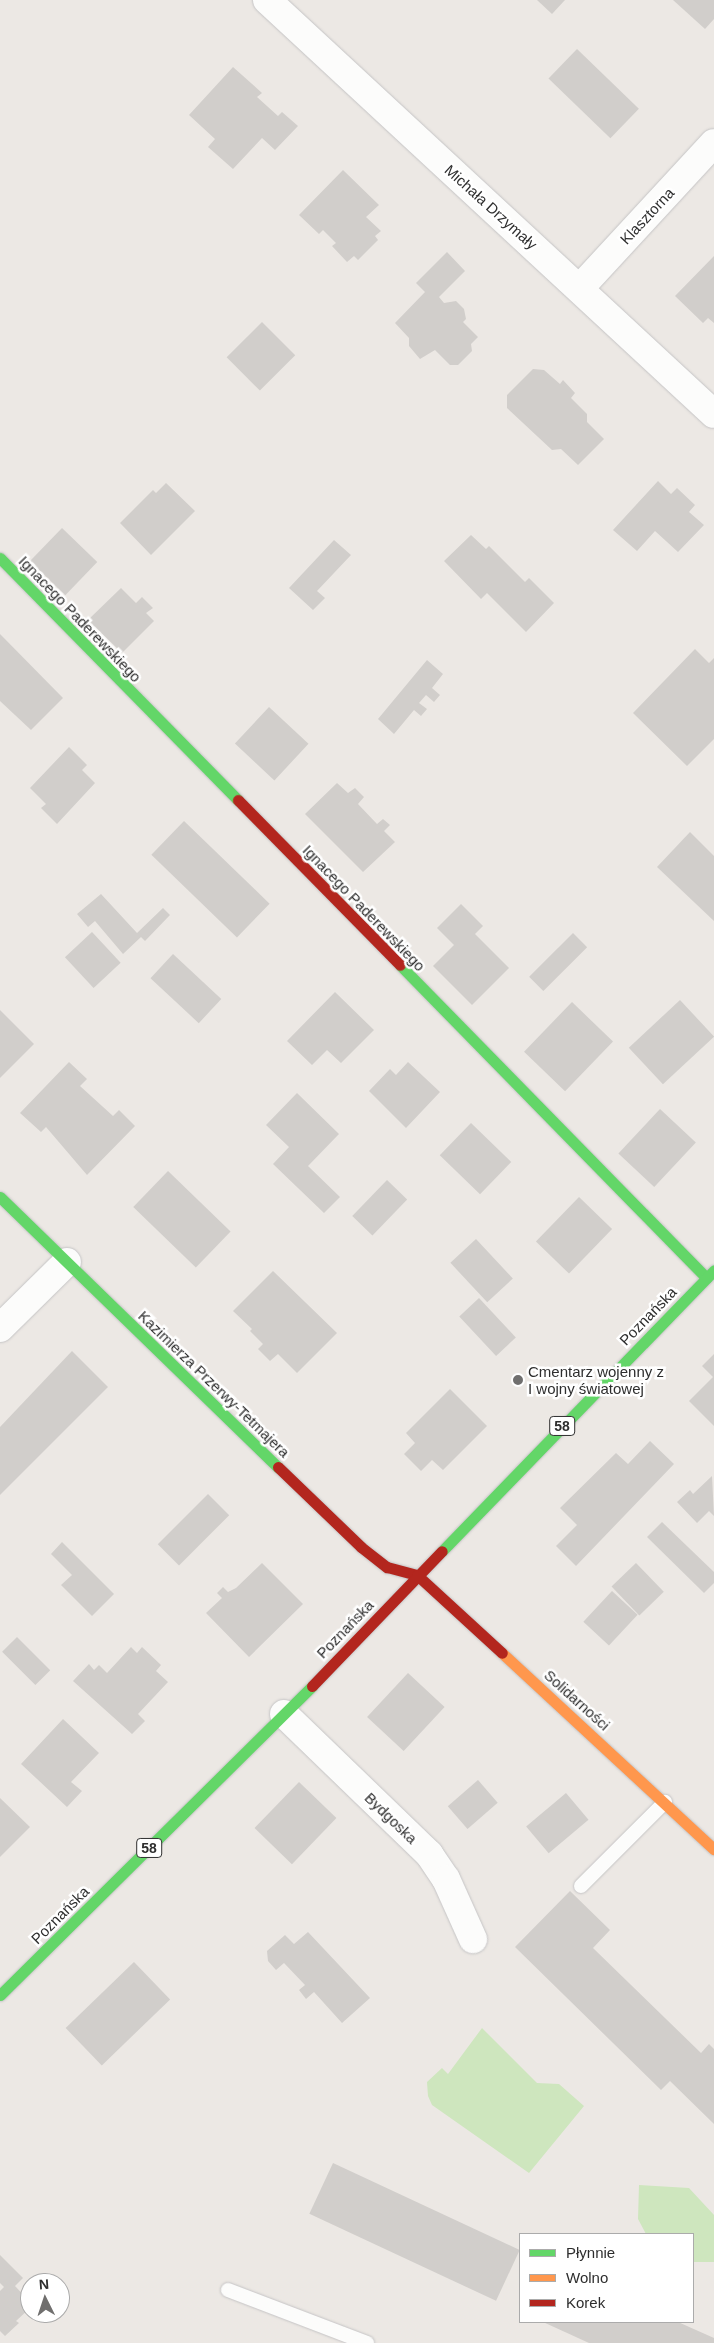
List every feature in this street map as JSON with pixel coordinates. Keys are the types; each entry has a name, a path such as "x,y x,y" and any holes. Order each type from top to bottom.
{"street":[{"name":"Michała Drzymały","path":"267,0 714,414"},
{"name":"Klasztorna","path":"580,288 714,143"},
{"name":"Ignacego Paderewskiego","path":"0,558 710,1274"},
{"name":"Kazimierza Przerwy-Tetmajera","path":"0,1197 361,1547 387,1567 418,1575"},
{"path":"0,1328 67,1262"},
{"name":"Poznańska","path":"0,1995 284,1714 710,1274"},
{"name":"Solidarności","path":"418,1575 714,1849"},
{"name":"Bydgoska","path":"284,1714 429,1854 446,1879 474,1939"}],"lane":[{"path":"581,1886 665,1802"},
{"path":"228,2290 367,2343"}],"green space":[{"path":"482,2028 537,2083 559,2084 584,2106 529,2173 432,2105 428,2096 427,2082 442,2068 448,2074"},
{"path":"639,2185 689,2188 714,2215 714,2262 694,2262 694,2233 645,2233 638,2219"}],"building":[{"path":"537,0 565,0 552,14"},
{"path":"673,0 714,0 714,19 705,29"},
{"path":"577,49 639,109 610,138 549,78"},
{"path":"233,67 262,93 257,97 278,116 282,112 298,126 275,150 262,138 233,169 208,147 215,139 189,115"},
{"path":"343,170 379,205 366,217 381,231 375,236 378,240 358,260 354,256 347,262 332,246 336,243 323,230 319,234 299,215"},
{"path":"447,252 465,271 439,297 444,303 456,301 464,309 466,319 463,322 478,337 471,344 472,351 458,365 450,365 435,350 420,359 409,346 409,338 395,323 425,292 416,283"},
{"path":"714,256 714,323 708,318 703,323 675,296"},
{"path":"262,322 295,355 260,391 227,357"},
{"path":"533,369 544,370 560,384 563,380 575,393 571,398 587,414 587,422 604,439 578,465 561,449 552,450 507,408 507,395"},
{"path":"658,481 671,494 677,488 695,505 689,512 704,525 678,552 655,531 637,551 613,530"},
{"path":"166,483 195,511 151,555 120,523 153,490 156,493"},
{"path":"62,528 97,562 65,595 30,561"},
{"path":"471,535 486,549 489,546 525,582 529,578 554,603 526,632 487,593 481,599 444,561"},
{"path":"334,540 351,555 317,591 325,598 313,610 289,588"},
{"path":"121,588 136,603 142,597 153,608 146,613 154,621 122,653 88,620"},
{"path":"0,634 63,698 31,730 0,701"},
{"path":"695,649 709,663 714,658 714,739 687,766 633,713"},
{"path":"427,660 443,674 432,688 440,695 434,702 426,695 419,703 427,709 421,716 414,710 394,734 378,719"},
{"path":"269,707 308,744 274,780 235,744"},
{"path":"69,747 87,765 82,770 95,783 57,824 41,808 46,804 30,788"},
{"path":"337,783 348,793 355,788 364,797 358,804 377,824 383,819 390,825 384,831 395,842 363,872 305,814"},
{"path":"184,821 270,904 237,937 151,855"},
{"path":"690,832 714,856 714,921 657,867"},
{"path":"101,894 137,933 163,908 170,915 145,941 141,937 123,954 95,921 88,927 77,914"},
{"path":"461,904 483,926 475,934 509,968 472,1005 433,966 454,945 437,928"},
{"path":"92,932 121,963 94,988 65,957"},
{"path":"573,933 587,947 543,991 529,977"},
{"path":"173,954 221,999 199,1023 150,978"},
{"path":"335,992 374,1030 341,1063 327,1050 312,1065 287,1041"},
{"path":"680,1000 714,1037 663,1084 629,1048"},
{"path":"572,1002 613,1042 565,1091 524,1052"},
{"path":"0,1010 34,1044 0,1078"},
{"path":"69,1062 87,1079 80,1086 113,1116 119,1110 135,1126 87,1175 46,1127 41,1132 20,1113"},
{"path":"408,1062 440,1092 406,1128 369,1091 390,1069 396,1075"},
{"path":"297,1093 339,1134 308,1166 340,1197 324,1213 273,1164 289,1147 266,1125"},
{"path":"660,1109 696,1142 654,1187 618,1154"},
{"path":"471,1123 511,1162 480,1194 440,1155"},
{"path":"168,1171 231,1231 196,1267 133,1207"},
{"path":"387,1180 407,1199 372,1235 352,1216"},
{"path":"579,1197 612,1229 569,1274 536,1242"},
{"path":"476,1239 513,1278 487,1302 450,1263"},
{"path":"273,1271 337,1333 297,1373 278,1354 270,1361 258,1349 263,1344 250,1331 252,1329 233,1311"},
{"path":"479,1298 516,1337 496,1356 459,1316"},
{"path":"72,1351 108,1387 0,1495 0,1427"},
{"path":"714,1354 714,1426 689,1401 713,1377 702,1366"},
{"path":"450,1389 487,1426 443,1470 432,1460 421,1471 404,1454 415,1443 406,1433"},
{"path":"650,1441 674,1464 576,1566 556,1546 577,1525 560,1508 616,1453 628,1464"},
{"path":"712,1476 714,1516 709,1511 697,1523 677,1502 690,1490 693,1494"},
{"path":"208,1494 229,1515 179,1565 158,1544"},
{"path":"662,1522 714,1572 714,1583 704,1593 647,1537"},
{"path":"62,1542 114,1594 92,1616 61,1585 72,1575 51,1554"},
{"path":"262,1563 303,1604 249,1657 206,1613 222,1598 217,1593 223,1587 228,1592 236,1588"},
{"path":"636,1563 664,1592 639,1615 612,1587"},
{"path":"612,1591 638,1615 609,1646 583,1622"},
{"path":"17,1637 50,1670 35,1685 2,1652"},
{"path":"131,1647 137,1653 142,1647 161,1665 156,1671 168,1682 138,1714 145,1721 132,1734 73,1681 89,1664 94,1670 99,1665 107,1673"},
{"path":"408,1673 445,1707 404,1751 367,1717"},
{"path":"63,1719 99,1753 71,1782 82,1791 67,1807 21,1764"},
{"path":"478,1780 498,1803 467,1829 448,1806"},
{"path":"299,1782 336,1818 292,1864 255,1828"},
{"path":"566,1793 588,1820 549,1853 526,1826"},
{"path":"0,1798 30,1827 0,1857"},
{"path":"570,1891 610,1930 593,1948 701,2053 709,2044 714,2049 714,2124 670,2081 661,2090 515,1947"},
{"path":"308,1932 370,1998 342,2023 314,1992 306,1999 299,1990 305,1985 284,1963 276,1970 268,1961 267,1951 285,1935 294,1944"},
{"path":"134,1962 170,1999 102,2065 66,2028"},
{"path":"333,2163 519,2250 496,2301 309,2214"},
{"path":"0,2255 20,2275 20,2281 15,2286 20,2291 20,2317 16,2321 19,2323 5,2336 0,2331 0,2291 4,2287 0,2283"},
{"path":"545,2323 680,2323 714,2338 714,2343 589,2343"}],"traffic: fast":[{"path":"0,558 238,800"},
{"path":"400,965 707,1278"},
{"path":"0,1197 278,1467"},
{"path":"442,1551 714,1270"},
{"path":"0,1995 312,1686"}],"traffic: slow":[{"path":"502,1653 714,1849"}],"traffic: jam":[{"path":"238,800 400,965"},
{"path":"278,1467 361,1547 387,1567 417,1575 502,1653"},
{"path":"312,1686 442,1551"}],"place":[{"name":"Cmentarz wojenny z I wojny światowej","path":"518,1380"}]}
